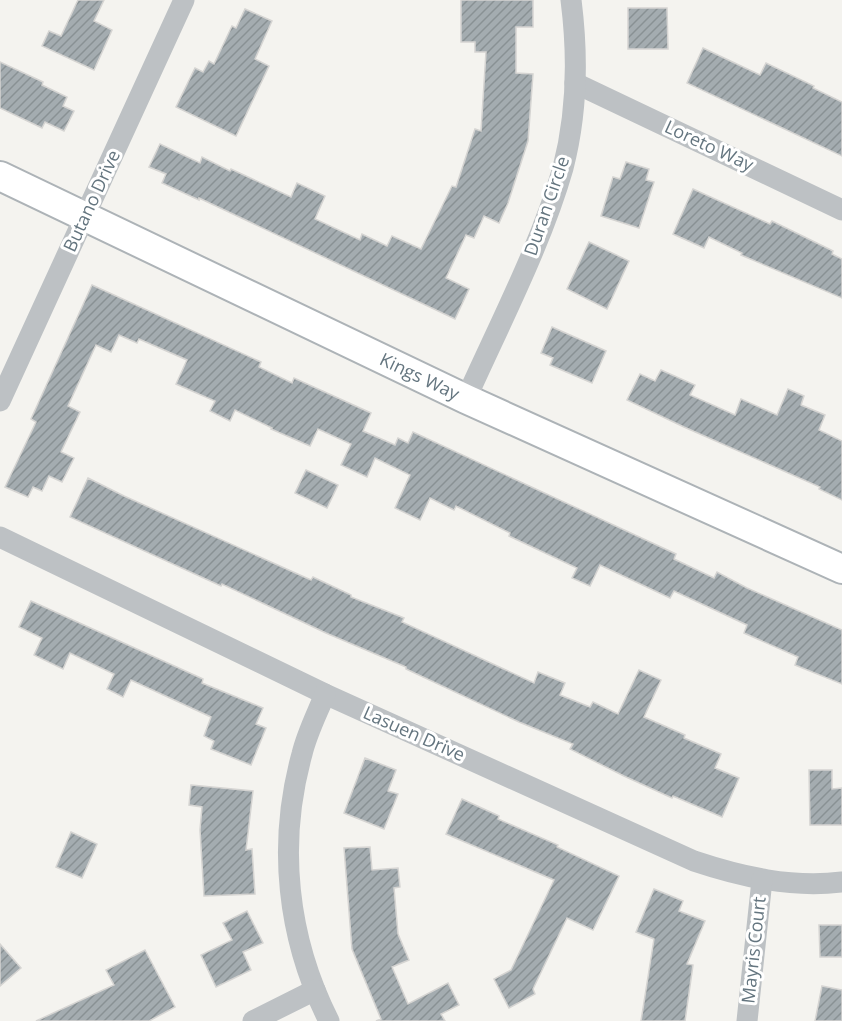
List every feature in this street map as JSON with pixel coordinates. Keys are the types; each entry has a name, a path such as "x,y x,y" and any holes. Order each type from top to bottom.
{"street":[{"name":"Butano Drive","path":"0,401 184,0"},
{"name":"Duran Circle","path":"466,399 544,225 563,167 575,83 574,24 571,0"},
{"name":"Loreto Way","path":"575,83 842,210"},
{"name":"Kings Way","path":"0,176 466,399 842,569"},
{"name":"Lasuen Drive","path":"0,537 325,694 694,861 726,872 762,880 797,883 842,882"},
{"path":"325,694 302,753 290,808 288,846 289,884 294,920 303,956 329,1021"},
{"name":"Mayris Court","path":"747,1021 762,880"},
{"path":"253,1021 315,990"}],"building":[{"path":"78,0 104,0 94,21 112,30 94,70 42,46 49,31 61,36"},
{"path":"461,0 533,0 533,27 516,27 516,73 533,74 528,141 508,203 499,223 484,216 474,238 466,235 446,278 469,289 455,319 199,198 199,200 162,183 166,174 149,167 160,144 200,163 202,157 291,197 297,183 325,196 315,219 360,240 362,234 387,246 392,236 421,249 452,186 456,187 475,129 481,131 486,52 475,52 475,42 461,42"},
{"path":"628,8 667,8 668,49 628,49"},
{"path":"245,9 272,21 255,59 269,66 236,136 176,107 195,68 203,72 209,61 214,64 232,26 236,28"},
{"path":"703,48 760,75 766,63 842,102 842,156 687,83"},
{"path":"0,62 43,82 42,85 67,97 63,106 74,111 64,131 45,122 42,128 0,108"},
{"path":"626,162 649,169 646,180 654,182 639,228 601,216 613,177 620,179"},
{"path":"693,189 770,224 772,221 833,251 832,254 842,259 842,298 741,255 742,253 709,237 704,248 673,234"},
{"path":"589,242 629,261 607,309 567,289"},
{"path":"92,285 261,362 259,367 292,383 294,378 371,413 363,431 395,445 398,438 408,443 413,432 676,554 674,559 714,578 717,572 747,588 842,630 842,684 795,665 798,657 744,633 747,625 674,591 670,598 600,565 590,586 572,578 577,568 509,536 510,533 456,506 454,510 430,498 420,520 395,508 410,475 375,458 367,477 341,465 351,444 318,429 310,446 235,410 230,421 210,411 215,401 176,384 187,360 139,339 137,343 119,335 111,352 96,345 68,406 80,412 61,452 74,458 62,482 49,476 42,491 33,487 28,497 5,487 36,422 31,419"},
{"path":"552,327 606,351 592,383 550,365 553,358 541,353"},
{"path":"661,370 695,385 690,395 735,415 741,399 777,415 788,389 804,396 801,405 825,415 819,430 842,441 842,500 819,489 820,487 627,400 640,374 655,381"},
{"path":"306,470 338,485 327,508 295,493"},
{"path":"88,478 311,580 313,577 351,597 404,618 402,622 534,683 538,672 565,683 560,695 590,707 593,702 618,714 639,670 661,680 644,717 721,754 715,768 739,778 722,817 624,776 570,749 573,744 519,722 406,667 70,517"},
{"path":"31,601 203,679 202,683 263,708 256,724 266,728 251,765 211,749 214,741 204,736 211,717 131,680 123,697 107,689 114,674 70,653 63,669 34,655 42,638 19,627"},
{"path":"365,758 396,770 388,791 398,794 384,829 344,813"},
{"path":"809,770 832,770 832,789 842,788 842,825 810,825"},
{"path":"191,785 253,791 246,850 252,849 255,894 204,896 200,830 202,807 189,805"},
{"path":"462,799 499,816 498,819 558,845 557,847 619,876 593,930 567,918 533,989 535,994 509,1008 494,979 511,970 554,880 446,834"},
{"path":"71,832 97,844 82,878 56,867"},
{"path":"370,847 372,870 398,868 400,887 394,888 398,934 409,960 392,967 408,1004 448,983 459,1005 441,1014 445,1021 376,1021 381,1019 352,949 344,848"},
{"path":"654,889 683,901 679,911 705,921 687,964 693,965 685,1021 641,1021 654,939 636,932"},
{"path":"247,911 263,943 243,952 251,970 216,987 201,955 232,940 223,923"},
{"path":"819,925 842,925 842,957 820,957"},
{"path":"0,944 21,968 0,986"},
{"path":"145,950 175,1007 149,1021 36,1021 114,985 106,970"},
{"path":"822,986 842,990 842,1021 815,1021"}]}
